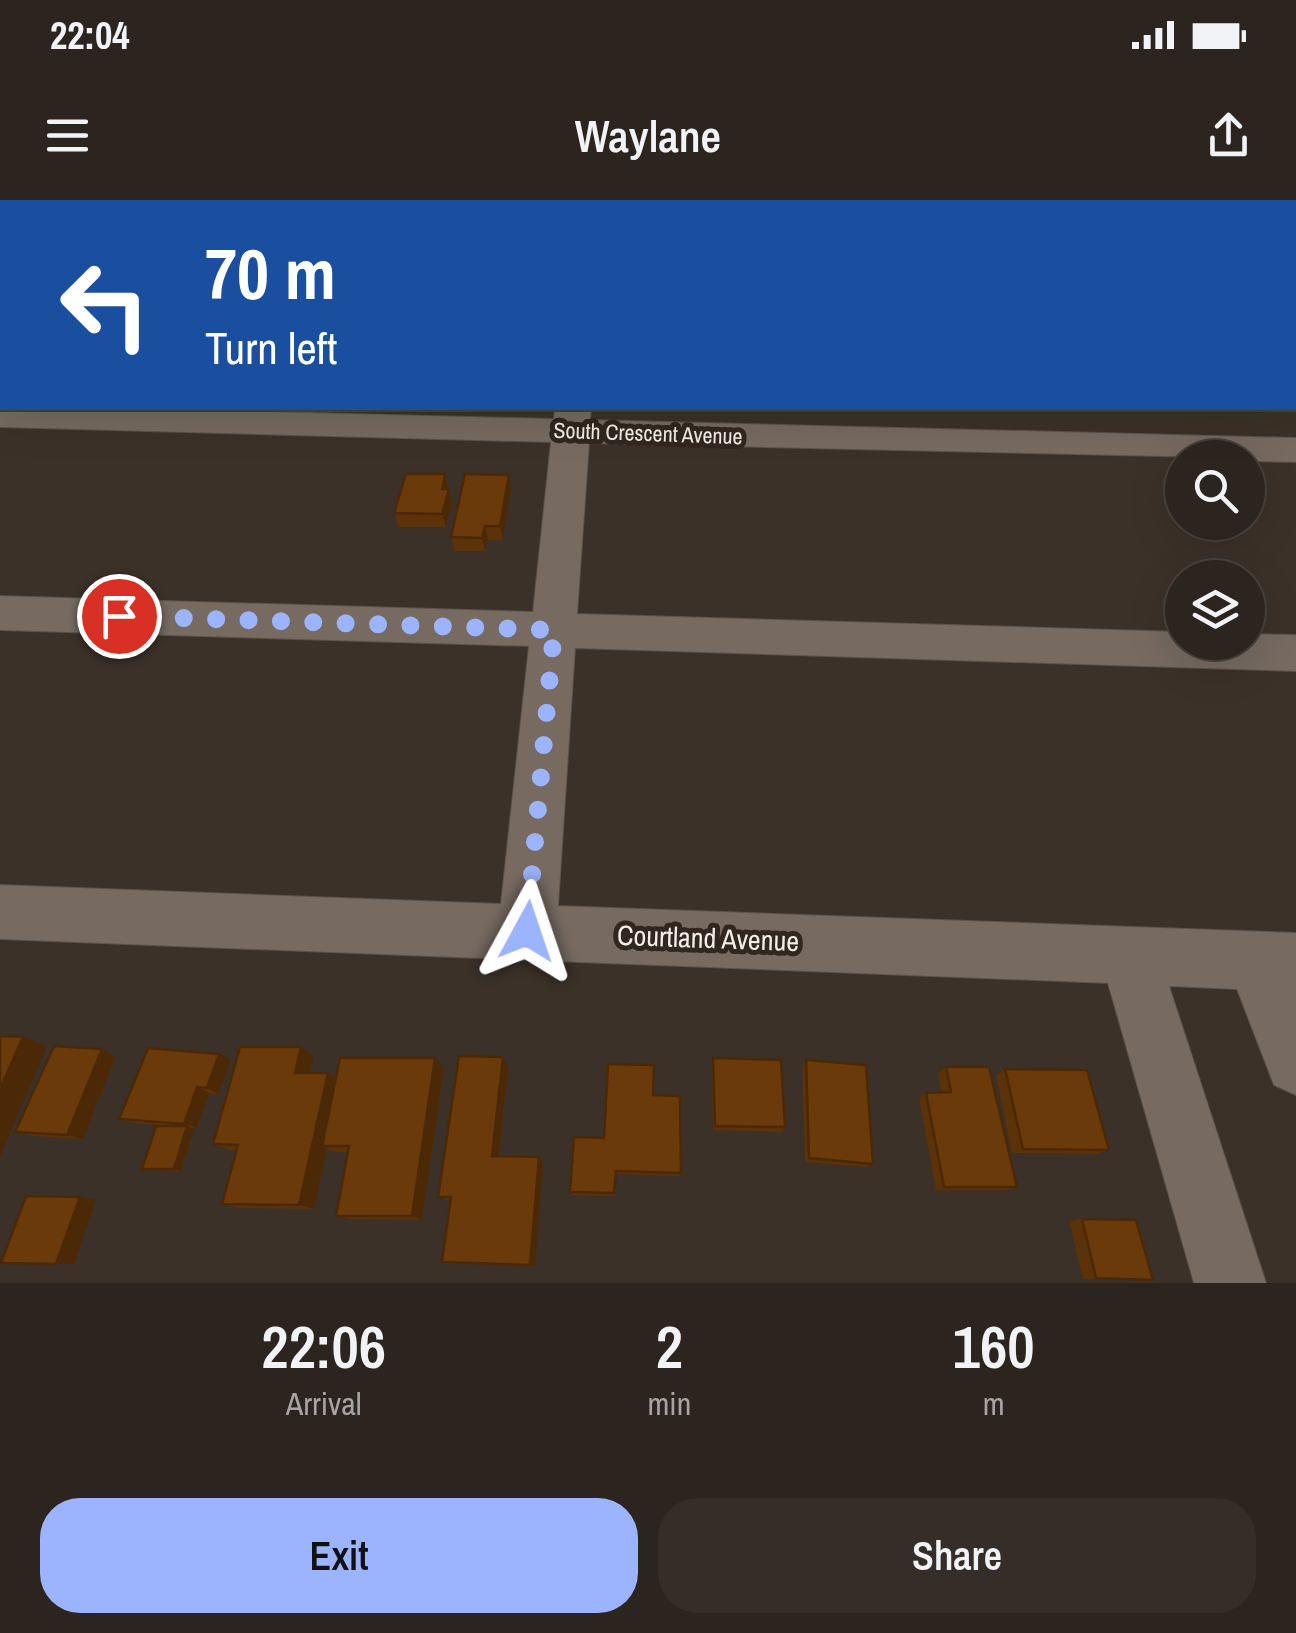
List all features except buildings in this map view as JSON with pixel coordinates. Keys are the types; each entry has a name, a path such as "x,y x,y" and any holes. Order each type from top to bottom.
{"street":[{"name":"South Crescent Avenue","path":"0,416 572,419 1296,450"},
{"path":"527,931 572,419"},
{"path":"0,613 1296,653"},
{"name":"Courtland Avenue","path":"0,912 1276,962"},
{"path":"1128,955 1230,1283"},
{"path":"1276,962 1296,1063"}],"route":[{"path":"119,616 554,630 527,931"}]}
